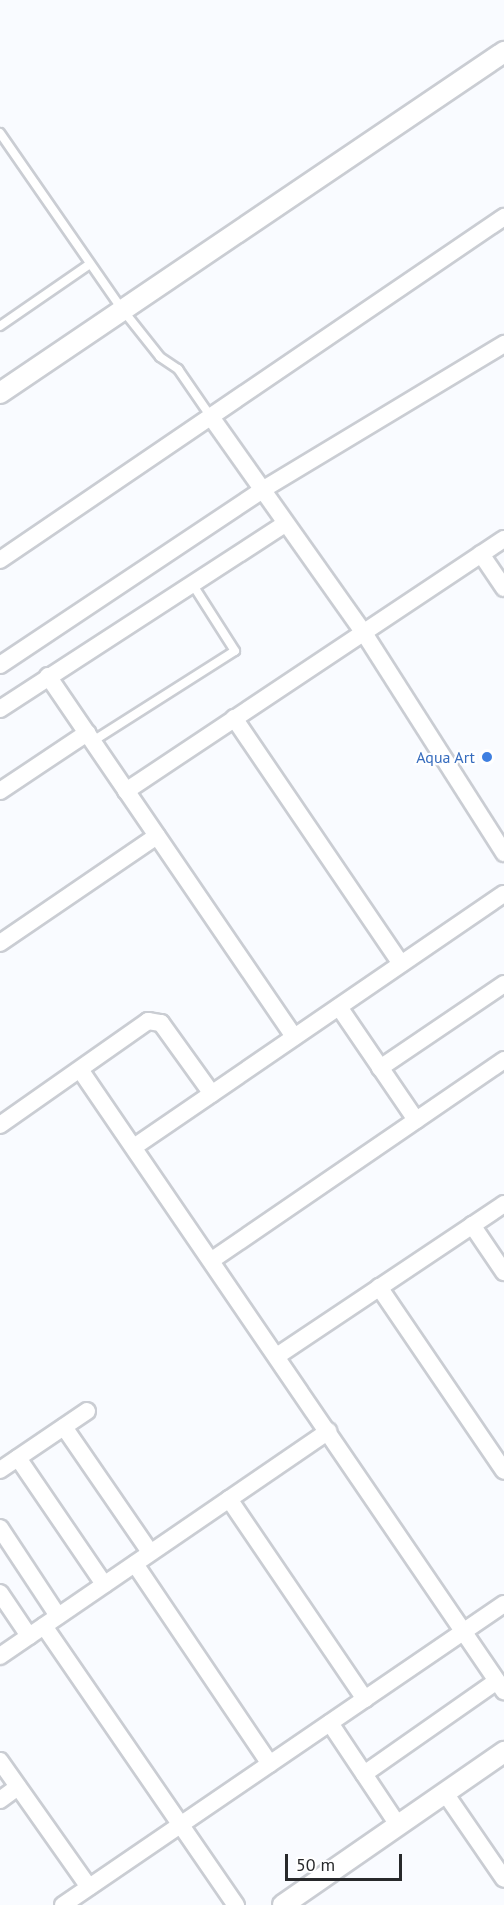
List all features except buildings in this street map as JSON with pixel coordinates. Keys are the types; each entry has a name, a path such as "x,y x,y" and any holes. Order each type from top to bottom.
{"street":[{"path":"0,393 504,52"},
{"path":"0,560 504,217"},
{"path":"0,665 262,490 504,344"},
{"path":"211,417 364,633 504,853"},
{"path":"0,709 191,582 285,524"},
{"path":"126,791 504,539"},
{"path":"482,554 504,588"},
{"path":"48,676 294,1037"},
{"path":"234,718 401,964"},
{"path":"0,791 90,737"},
{"path":"0,943 157,836"},
{"path":"134,1147 504,894"},
{"path":"380,1068 504,984"},
{"path":"339,1007 416,1120"},
{"path":"3,1117 81,1071 148,1021 155,1020 161,1023 212,1094"},
{"path":"212,1260 502,1064"},
{"path":"81,1071 501,1686 364,1774"},
{"path":"277,1356 504,1204"},
{"path":"472,1225 504,1272"},
{"path":"379,1287 504,1471"},
{"path":"0,1470 87,1411"},
{"path":"64,1427 150,1552"},
{"path":"1,1653 44,1626 327,1431"},
{"path":"18,1458 104,1584"},
{"path":"229,1499 365,1699"},
{"path":"0,1528 58,1616"},
{"path":"135,1563 270,1764"},
{"path":"0,1593 29,1636"},
{"path":"63,1905 504,1604"},
{"path":"44,1626 236,1905"},
{"path":"330,1723 398,1826"},
{"path":"283,1905 504,1752"},
{"path":"0,1761 89,1887"},
{"path":"0,1800 18,1787"},
{"path":"445,1793 504,1879"}],"lane":[{"path":"0,133 122,309 160,357 178,369 211,417"},
{"path":"0,326 90,264"},
{"path":"90,737 235,651 191,582"}],"place":[{"name":"Aqua Art","path":"487,757"}]}
